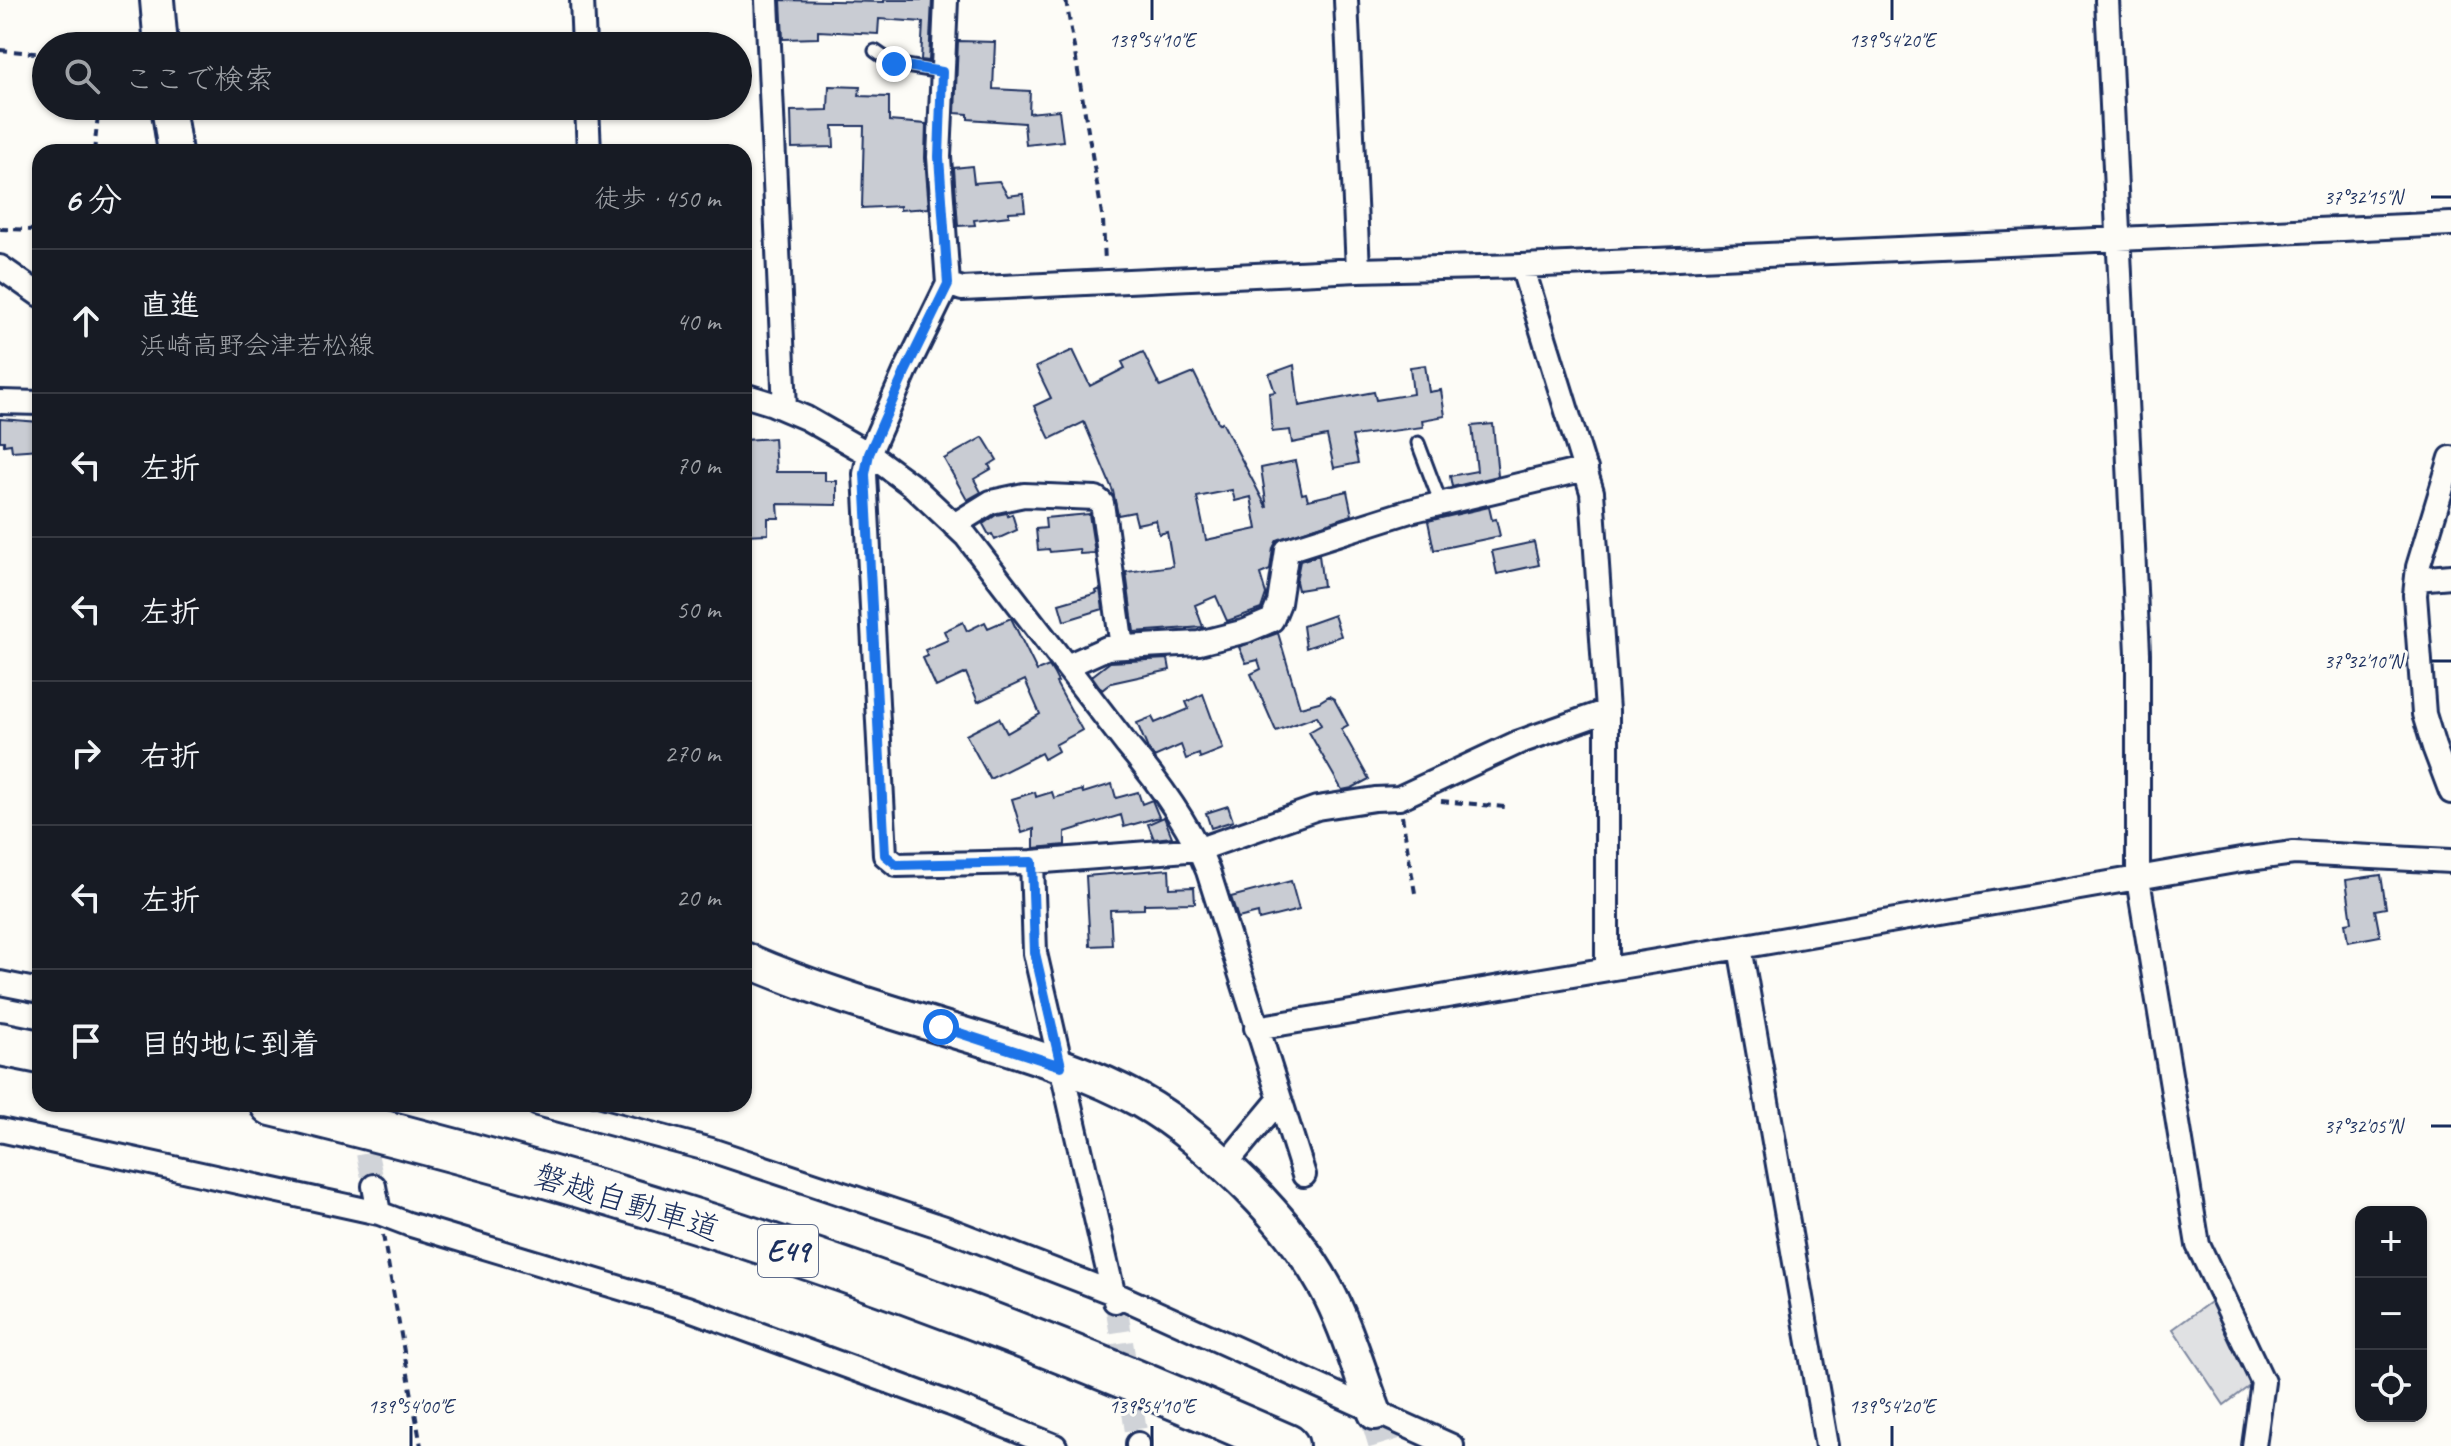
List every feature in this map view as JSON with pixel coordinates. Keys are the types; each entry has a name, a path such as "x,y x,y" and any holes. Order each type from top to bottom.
{"highway":[{"path":"0,1044 32,1050"},
{"name":"磐越自動車道","path":"303,1112 639,1203 787,1250 1158,1389 1287,1446"}],"main road":[{"path":"157,0 160,32"},
{"path":"170,120 174,144"},
{"path":"752,962 832,992 1061,1066 1137,1099 1176,1125 1225,1165 1268,1207 1290,1234 1336,1309 1375,1413"}],"street":[{"path":"582,0 583,32"},
{"path":"767,0 785,409"},
{"path":"946,0 939,157 948,284 869,454 865,474 885,855 897,865 1032,862 1200,849 1317,808 1399,798 1517,743 1607,711"},
{"path":"1346,0 1358,270"},
{"path":"2107,0 2138,653 2138,879 2198,1245 2263,1382 2254,1446"},
{"path":"588,120 589,144"},
{"path":"948,284 962,289 2451,224"},
{"path":"1522,266 1592,492 1607,711 1607,968"},
{"path":"0,267 32,289"},
{"path":"752,398 806,418 869,454 914,487 966,536 1154,776 1200,849 1304,1175"},
{"path":"0,402 32,403"},
{"path":"2451,458 2418,567 2415,595 2424,714 2451,792"},
{"path":"1067,666 1107,648 1199,643 1246,631 1272,620 1279,603 1287,550 1410,511 1586,469"},
{"path":"954,525 991,502 1024,495 1096,498 1102,503 1122,647"},
{"path":"2417,579 2451,576"},
{"path":"1256,1028 2241,860 2294,853 2451,861"},
{"path":"1032,862 1035,953 1115,1302"},
{"path":"1740,947 1827,1446"},
{"path":"0,983 32,989"},
{"path":"1225,1165 1279,1100"},
{"path":"568,1112 711,1150 945,1228 1115,1302 1331,1389 1375,1413 1452,1446"},
{"path":"0,1130 379,1213 687,1308 951,1404 1055,1446"},
{"path":"374,1186 379,1213"}],"lane":[{"path":"875,51 894,64 942,72"},
{"path":"1418,443 1441,504"}],"path":[{"path":"1066,0 1103,220 1106,282"},
{"path":"0,50 32,53"},
{"path":"95,144 97,120"},
{"path":"0,229 32,230"},
{"path":"1415,893 1399,798 1505,807"},
{"path":"379,1213 421,1446"}],"shaded area":[{"path":"2213,1300 2255,1382 2224,1405 2173,1329"}],"building":[{"path":"781,0 932,0 929,61 921,60 923,22 879,19 878,34 818,31 818,38 783,39"},
{"path":"958,41 995,42 993,89 1030,91 1029,113 1059,110 1063,141 1026,145 1024,123 968,119 968,114 955,113"},
{"path":"829,86 860,87 859,96 889,97 889,121 926,124 929,208 862,208 864,126 833,126 834,147 792,148 791,111 828,110"},
{"path":"972,166 974,183 999,181 1008,196 1023,194 1025,211 974,220 975,225 958,226 954,168"},
{"path":"1073,350 1090,386 1125,368 1122,362 1143,352 1160,387 1194,373 1267,508 1261,468 1295,461 1302,494 1306,493 1308,500 1347,491 1352,515 1277,540 1270,570 1260,574 1266,594 1261,609 1227,621 1216,596 1195,605 1203,627 1134,632 1126,572 1173,566 1167,532 1159,534 1156,520 1137,524 1134,512 1118,515 1113,491 1084,422 1050,439 1034,406 1051,398 1036,367","holes":["1232,490 1235,501 1251,497 1257,529 1206,540 1197,497"]},
{"path":"1294,365 1299,406 1374,392 1376,400 1413,394 1410,367 1425,365 1429,392 1441,390 1445,416 1422,420 1423,427 1352,436 1358,463 1334,468 1327,436 1292,443 1290,430 1272,432 1269,393 1275,392 1269,374"},
{"path":"0,419 32,421 32,450 12,451 11,444 4,445 4,441 0,441"},
{"path":"1493,424 1498,476 1452,487 1450,476 1477,471 1472,426"},
{"path":"983,437 997,460 989,465 991,469 974,479 981,492 967,500 944,459"},
{"path":"774,438 776,472 825,472 825,481 837,481 837,505 778,504 779,518 768,518 768,534 752,535 752,439"},
{"path":"1489,507 1500,536 1434,550 1428,521"},
{"path":"1007,513 1008,516 1012,514 1017,530 995,540 983,524 996,515"},
{"path":"1089,514 1095,553 1080,554 1079,549 1038,550 1036,529 1046,528 1045,518"},
{"path":"1534,542 1539,565 1497,574 1492,551"},
{"path":"1319,555 1323,586 1298,590 1296,581 1300,561"},
{"path":"1100,589 1103,609 1064,621 1059,604 1097,593"},
{"path":"1334,615 1341,636 1306,648 1303,626"},
{"path":"1011,618 1037,671 1049,666 1082,730 1055,745 1058,751 1044,759 1041,753 990,779 966,735 999,718 1007,733 1040,714 1025,680 978,702 966,673 936,687 923,658 928,656 925,650 948,640 944,631 963,622 967,631 985,622 988,628"},
{"path":"1278,633 1300,707 1329,696 1334,699 1348,725 1341,729 1369,779 1342,790 1309,732 1321,725 1317,716 1276,731 1251,674 1261,669 1258,660 1246,663 1239,647"},
{"path":"1168,659 1170,670 1111,683 1102,690 1092,676 1110,662"},
{"path":"1203,694 1223,749 1200,758 1199,754 1186,759 1181,745 1154,757 1137,723 1152,717 1155,723 1189,709 1186,702"},
{"path":"1112,784 1116,798 1138,792 1142,804 1152,800 1159,817 1124,827 1121,815 1065,832 1065,845 1034,848 1034,829 1022,833 1012,799 1035,792 1036,797 1052,792 1054,798"},
{"path":"1228,806 1233,821 1211,828 1206,813"},
{"path":"1164,817 1172,837 1154,839 1148,824"},
{"path":"1169,869 1170,888 1194,887 1195,903 1144,904 1144,909 1110,910 1112,945 1090,946 1086,876"},
{"path":"2381,875 2386,908 2375,910 2380,936 2348,942 2345,923 2352,922 2346,880"},
{"path":"1291,881 1299,910 1259,920 1258,913 1238,918 1231,897"}],"tunnel":[{"path":"360,1121 374,1186"},
{"path":"1117,1310 1138,1444"},
{"path":"1375,1413 1385,1446"}],"route":[{"path":"894,64 942,72 939,157 948,284 869,454 865,474 885,855 897,865 1032,862 1035,953 1061,1066 941,1027"}]}
